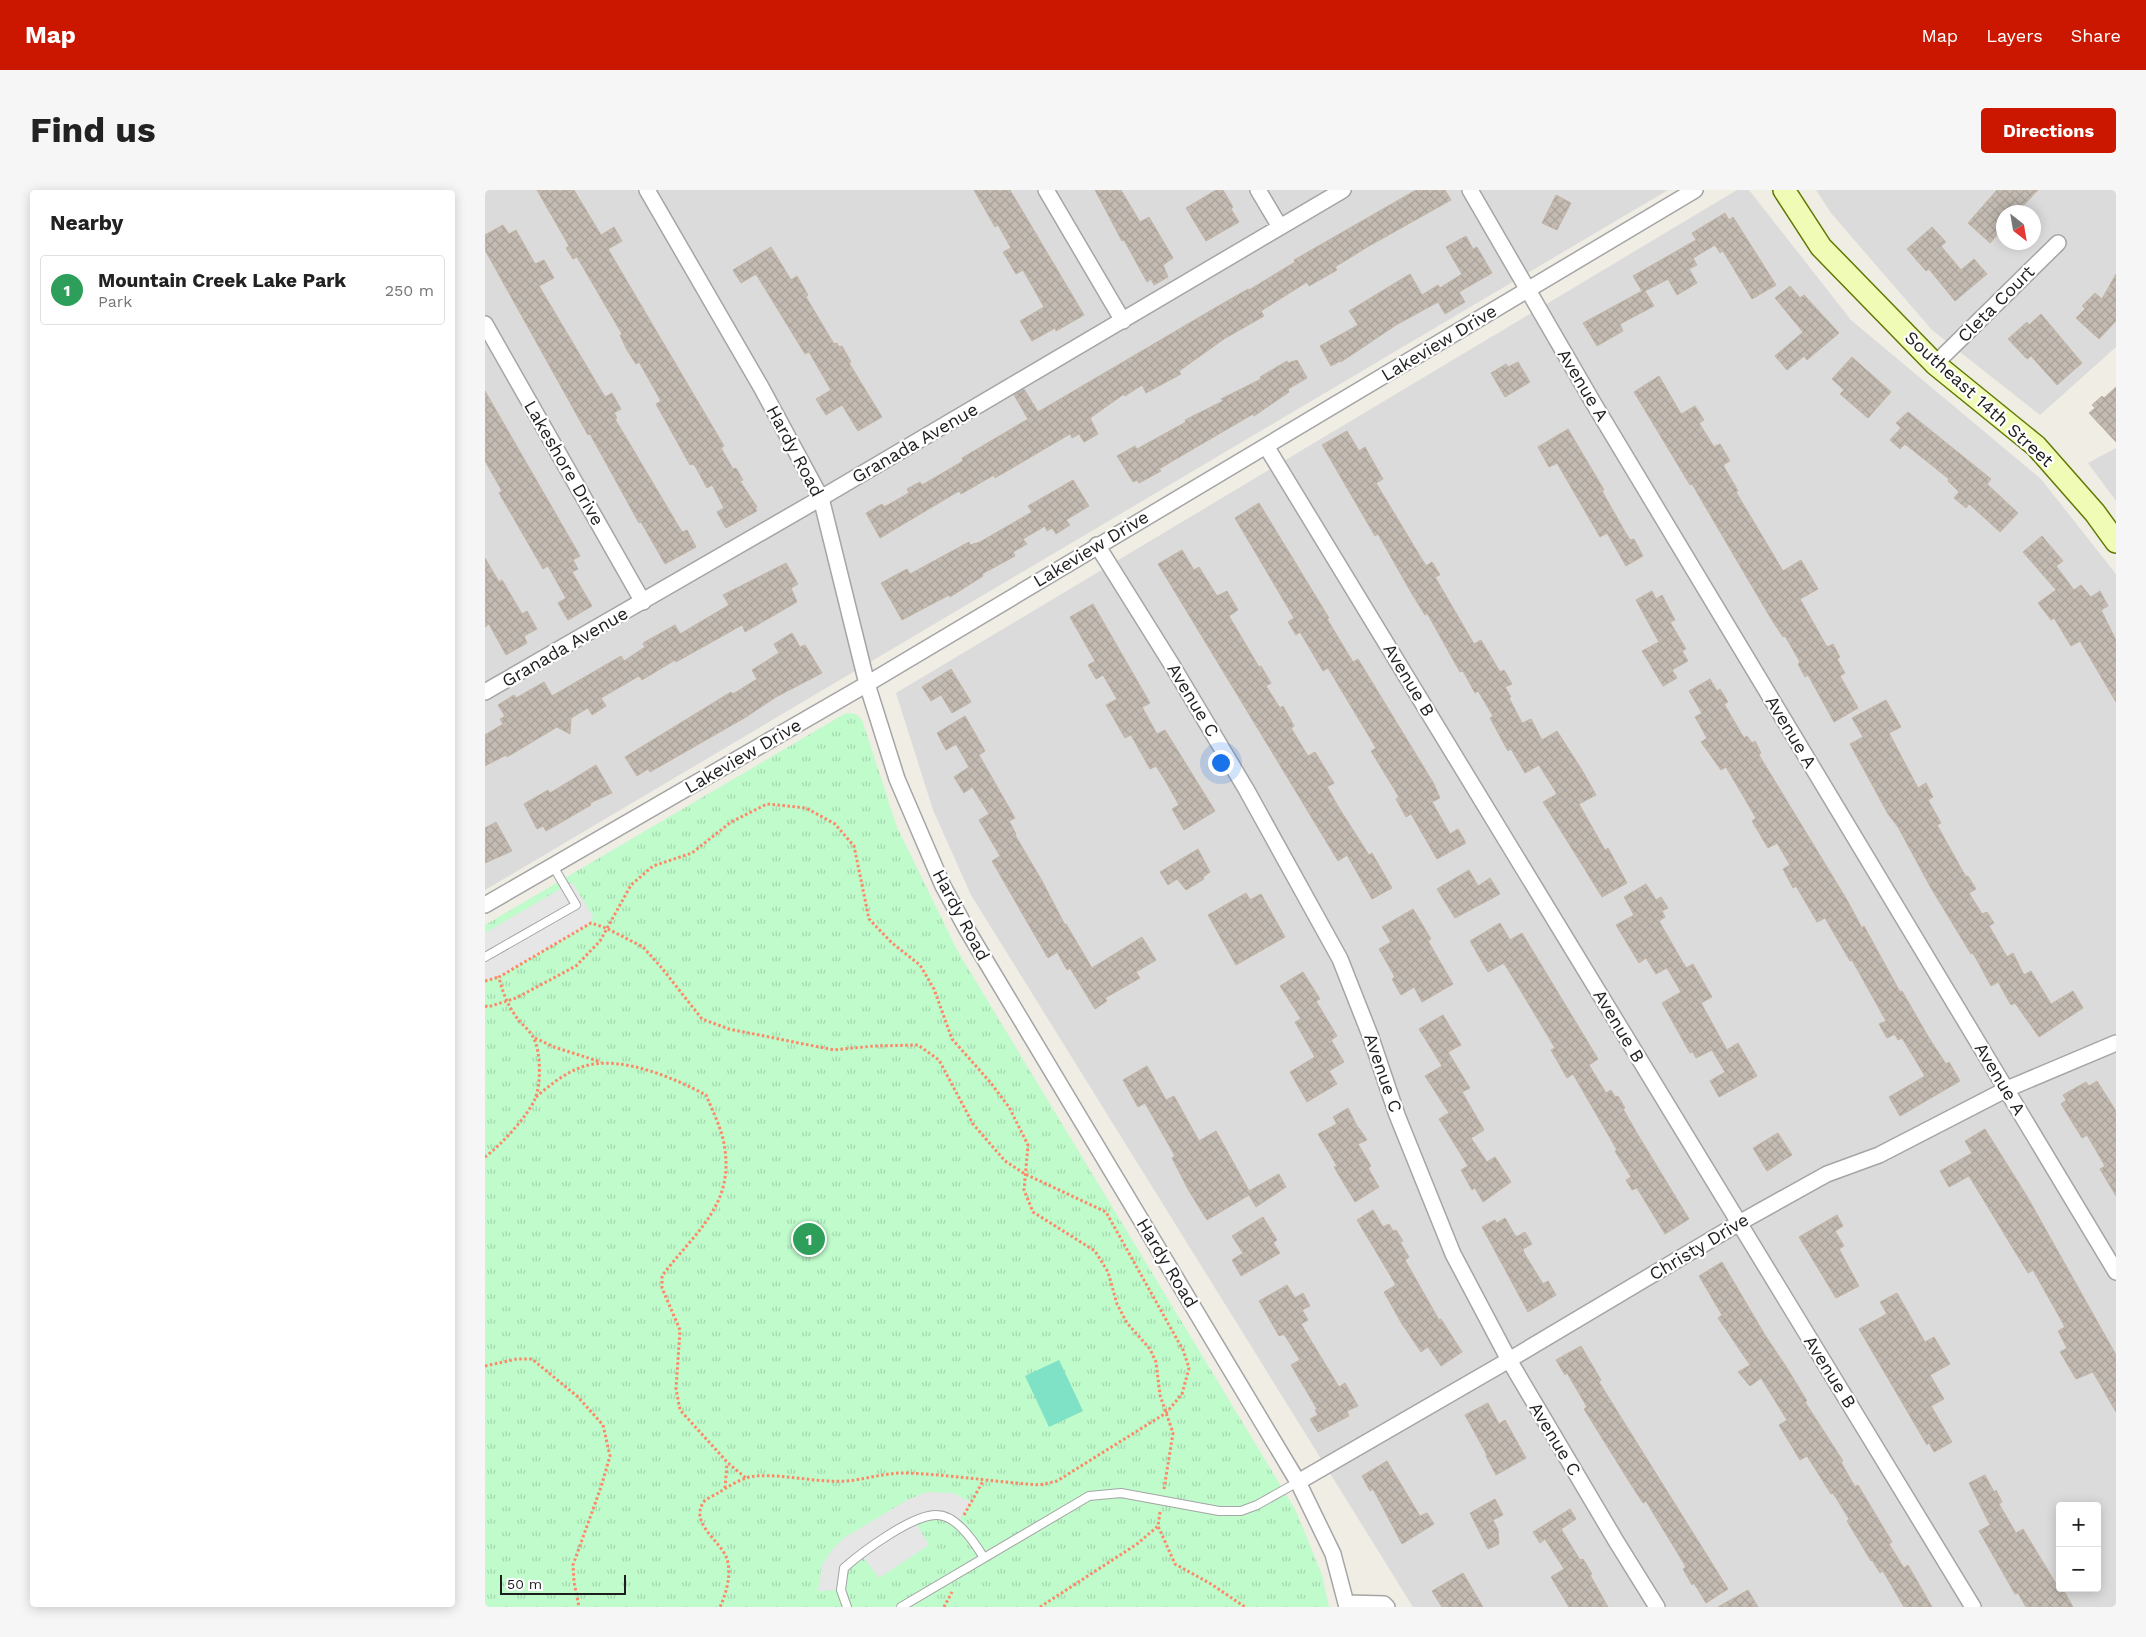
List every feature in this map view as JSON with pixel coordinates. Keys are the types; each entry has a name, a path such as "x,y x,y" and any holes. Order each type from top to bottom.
{"street":[{"name":"Hardy Road","path":"647,190 761,387 821,498 867,684 897,779 943,886 971,936 1298,1482 1333,1554 1347,1605"},
{"path":"1046,190 1123,321"},
{"path":"1258,190 1280,227"},
{"name":"Granada Avenue","path":"485,692 821,498 1343,190"},
{"name":"Avenue A","path":"1470,190 1527,290 2116,1272"},
{"name":"Lakeview Drive","path":"485,905 867,684 1097,545 1695,190"},
{"name":"Southeast 14th Street","path":"1784,190 1821,247 1935,364 2036,446 2095,513 2116,542"},
{"name":"Cleta Court","path":"1935,364 2057,243"},
{"name":"Lakeshore Drive","path":"485,324 643,602"},
{"name":"Avenue B","path":"1266,446 1973,1607"},
{"name":"Avenue C","path":"1097,545 1246,789 1340,959 1370,1035 1397,1115 1453,1254 1509,1360 1657,1607"},
{"name":"Christy Drive","path":"1298,1482 1509,1360 1739,1223 1827,1174 1879,1155 2007,1089 2116,1044"},
{"path":"1347,1605 1384,1604 1387,1607"}],"lane":[{"path":"485,957 576,905 553,866"},
{"path":"901,1607 1089,1496 1121,1493 1219,1511 1241,1511 1257,1505 1298,1482"},
{"path":"847,1607 841,1590 843,1568 861,1553 915,1520 938,1514 957,1524 973,1540 985,1558"}],"path":[{"path":"485,1006 488,1007 516,998 576,966 600,941 631,885 653,866 692,853 731,822 767,804 806,808 835,824 854,846 869,919 892,943 920,965 934,989 952,1039 1009,1107 1028,1145 1024,1190 1033,1212 1095,1251 1107,1272 1117,1304 1127,1323 1150,1349 1156,1362 1160,1395 1173,1433 1158,1526 1175,1564 1211,1584 1245,1607"},
{"path":"485,981 499,976 591,923 607,928 643,947 702,1019 729,1029 834,1050 874,1046 917,1045 939,1060 973,1124 1005,1161 1025,1174 1106,1212 1183,1350 1189,1368 1182,1394 1166,1413 1057,1481 1041,1485 906,1473 877,1475 847,1481 756,1476 725,1488 703,1502 699,1513 703,1525 720,1546 727,1560 729,1577 720,1607"},
{"path":"499,976 507,1001 517,1019 534,1038 554,1047 603,1063 633,1067 663,1076 706,1095 725,1149 726,1178 718,1205 662,1276 662,1288 680,1330 676,1389 680,1410 727,1463 747,1478"},
{"path":"534,1038 538,1054 539,1071 536,1097"},
{"path":"485,1157 514,1128 536,1097 567,1075 584,1066 603,1063"},
{"path":"485,1366 517,1359 532,1359 578,1397 603,1424 610,1456 573,1565 579,1607"},
{"path":"725,1488 727,1463"},
{"path":"957,1524 983,1481"},
{"path":"1040,1607 1137,1544 1158,1526"}],"shaded area":[{"path":"485,190 1668,190 485,890"},
{"path":"1737,190 1749,190 1851,320 2041,479 2116,574 2116,1607 1413,1607 971,895 933,810 896,693"},
{"path":"1816,190 2116,190 2116,347 2040,415 1932,330 1831,213"},
{"path":"2116,448 2116,501 2088,463"},
{"path":"572,882 593,916 591,923 499,977 487,980 485,977 485,933"},
{"path":"927,1492 953,1493 971,1502 958,1523 938,1514 915,1521 929,1545 879,1578 860,1553 844,1568 841,1590 818,1591 822,1565 832,1550 844,1538 907,1500"}],"green space":[{"path":"846,713 856,714 862,720 897,827 957,950 1296,1511 1322,1575 1329,1607 485,1607 485,925"},
{"path":"1059,1360 1083,1411 1049,1427 1025,1376"}],"building":[{"path":"537,190 574,190 601,235 614,227 622,241 608,249 724,446 721,448 733,469 736,468 743,480 740,481 757,507 755,508 757,511 726,528 717,512 724,508 712,485 707,488 694,464 690,465 656,404 661,401 639,362 636,364 627,350 620,335 622,334 577,257 573,259 566,248 569,246"},
{"path":"974,190 1010,190 1084,315 1056,331 1055,328 1032,341 1020,321 1044,307 1023,270 1016,274 1003,252 1011,248 998,225 995,227"},
{"path":"1095,190 1121,190 1140,222 1149,217 1173,258 1163,265 1168,277 1154,285 1151,279 1147,282 1124,240 1122,241"},
{"path":"1216,190 1223,190 1239,222 1206,241 1186,208"},
{"path":"1416,190 1445,190 1451,200 1369,246 1335,267 1337,270 1309,286 1307,282 1261,311 1264,316 1224,339 1179,371 1181,374 1146,393 1142,385 1125,396 1124,394 1090,418 1098,434 1084,442 1079,434 1072,438 1070,434 995,478 994,475 961,494 959,491 880,538 866,513 882,504 884,507 909,493 907,489 920,482 922,485 963,461 962,458 1028,419 1014,395 1024,389 1038,412 1249,290 1295,262 1294,260"},
{"path":"1997,190 2038,190 2024,205 1996,205 1996,236 1990,243 1968,223"},
{"path":"1556,195 1571,203 1557,230 1542,223"},
{"path":"1725,213 1729,220 1733,217 1776,285 1752,299 1723,251 1720,253 1715,245 1693,258 1697,265 1689,269 1697,283 1677,295 1668,279 1645,291 1654,306 1620,324 1623,331 1597,346 1583,323 1642,291 1633,276 1696,240 1692,233"},
{"path":"503,225 509,234 516,230 535,264 544,260 554,278 539,286 605,397 612,393 621,409 614,413 617,418 615,419 682,532 687,530 696,547 665,564 641,522 639,523 590,434 588,435 485,250 485,235"},
{"path":"1932,227 1946,242 1941,246 1961,270 1974,259 1987,274 1955,301 1929,269 1926,271 1907,249"},
{"path":"1466,236 1473,249 1477,247 1492,273 1459,292 1465,302 1445,314 1438,302 1396,325 1341,362 1331,366 1320,346 1358,325 1349,311 1410,274 1422,295 1438,285 1440,288 1462,274 1446,247"},
{"path":"771,247 791,280 797,276 808,295 806,297 834,344 837,343 839,347 842,346 851,362 849,363 882,417 858,431 842,405 826,415 816,399 831,390 809,352 805,354 756,274 741,283 733,270"},
{"path":"2116,274 2116,321 2099,339 2076,318 2085,309 2082,306 2095,293 2102,299"},
{"path":"1790,286 1800,298 1804,295 1839,333 1807,360 1804,356 1787,370 1775,356 1803,332 1775,298"},
{"path":"2041,314 2082,363 2057,385 2031,356 2027,359 2008,339 2027,322 2029,325"},
{"path":"1852,357 1891,392 1868,418 1840,394 1844,390 1832,379"},
{"path":"1297,360 1307,378 1288,389 1289,392 1254,416 1253,414 1159,469 1161,471 1139,483 1137,480 1133,482 1117,456 1135,446 1137,449 1186,422 1185,420 1223,401 1221,399 1261,379 1260,377 1287,361 1288,363"},
{"path":"1518,362 1530,382 1505,397 1491,373 1506,364 1508,367"},
{"path":"1659,376 1681,414 1695,406 1704,420 1699,423 1714,447 1720,444 1730,461 1723,465 1738,491 1736,492 1783,571 1801,560 1818,589 1800,599 1827,647 1833,644 1840,657 1837,659 1845,673 1840,676 1858,708 1834,722 1808,675 1805,677 1798,664 1800,662 1785,636 1783,637 1770,617 1692,484 1690,485 1634,392"},
{"path":"2116,387 2116,442 2089,413 2095,408 2092,405 2102,396 2104,398"},
{"path":"485,391 580,556 573,560 578,569 572,572 592,606 568,620 558,603 566,598 548,566 543,569 499,493 502,491 485,461"},
{"path":"1908,412 1991,479 1987,484 2018,513 2000,532 1969,504 1966,508 1954,498 1959,492 1948,481 1949,479 1905,444 1900,449 1890,440 1901,428 1896,423"},
{"path":"1568,429 1604,490 1602,491 1624,530 1630,540 1634,539 1643,556 1626,566 1607,533 1600,537 1557,463 1549,467 1538,447"},
{"path":"1347,431 1359,451 1365,447 1383,479 1376,483 1426,566 1432,562 1440,575 1435,577 1474,644 1481,640 1500,672 1504,670 1512,684 1505,687 1522,723 1531,719 1542,740 1557,731 1582,770 1596,795 1579,804 1605,850 1608,848 1627,883 1602,897 1543,802 1557,794 1539,765 1525,773 1511,749 1508,751 1490,718 1493,716 1478,691 1475,693 1463,671 1460,672 1427,613 1425,615 1378,534 1375,536 1322,445"},
{"path":"1073,480 1089,506 1066,520 1070,525 1056,534 1052,528 1047,531 1045,526 1023,539 1027,544 1013,552 1015,556 982,574 983,576 950,597 949,595 902,620 881,583 907,569 910,574 969,542 970,545 980,542 1032,512 1028,506"},
{"path":"1259,503 1329,618 1327,619 1353,662 1358,659 1434,784 1440,798 1432,802 1450,834 1458,829 1466,843 1437,859 1411,814 1406,817 1396,799 1399,797 1371,751 1376,748 1328,668 1323,671 1300,632 1296,635 1288,622 1294,618 1235,518"},
{"path":"2042,536 2063,561 2056,566 2074,590 2081,585 2091,597 2100,591 2108,606 2101,610 2116,640 2116,702 2080,641 2071,646 2054,618 2051,620 2038,603 2056,590 2023,552"},
{"path":"1182,550 1194,570 1199,567 1217,596 1227,591 1238,610 1229,616 1259,667 1261,666 1271,683 1266,686 1280,708 1283,706 1294,726 1291,728 1308,756 1315,752 1334,783 1327,787 1369,855 1372,853 1392,888 1372,899 1347,855 1338,861 1158,564"},
{"path":"485,558 499,582 502,580 522,614 527,611 537,629 524,636 527,643 506,655 489,624 485,627"},
{"path":"786,563 798,584 791,588 797,602 745,632 742,625 676,662 675,660 642,680 639,676 601,698 606,706 592,715 588,708 571,718 570,734 557,727 507,757 506,755 485,766 485,735 503,724 500,719 505,716 498,705 514,695 516,698 544,682 552,696 621,656 624,661 645,647 643,643 675,625 680,634 729,605 723,595"},
{"path":"1652,591 1656,599 1662,595 1675,620 1670,622 1686,649 1682,651 1688,661 1672,670 1677,678 1663,686 1642,651 1659,642 1636,600"},
{"path":"1093,604 1150,703 1142,707 1157,734 1165,730 1215,811 1184,830 1172,809 1179,805 1166,782 1156,766 1150,769 1131,735 1125,738 1106,705 1117,699 1103,675 1096,679 1088,665 1095,661 1070,617"},
{"path":"792,633 800,647 805,645 822,673 776,697 746,717 650,772 648,769 637,776 625,757 731,692 733,694 757,679 752,670 779,653 774,644"},
{"path":"951,669 971,702 952,713 941,695 931,701 922,687"},
{"path":"1710,679 1717,691 1720,689 1728,702 1724,704 1744,738 1747,736 1752,743 1755,741 1761,753 1759,755 1862,928 1864,926 1900,992 1902,991 1929,1038 1946,1064 1949,1062 1960,1081 1900,1116 1889,1097 1925,1076 1902,1038 1898,1040 1895,1034 1887,1038 1879,1024 1886,1021 1852,960 1850,961 1825,918 1817,922 1796,886 1793,888 1783,869 1790,865 1777,843 1768,848 1752,821 1756,818 1726,767 1721,770 1701,742 1707,738 1695,717 1702,713 1689,691"},
{"path":"1886,700 1901,727 1889,733 1918,788 1926,783 1933,797 1928,800 1941,823 1937,825 1966,877 1968,876 1976,889 1969,893 1982,914 1987,912 1994,923 1989,926 2007,957 2013,953 2024,975 2031,971 2051,1004 2073,991 2083,1008 2039,1037 2015,1003 2011,1005 1998,982 1991,986 1973,953 1971,954 1931,888 1850,744 1863,737 1852,718"},
{"path":"965,716 985,751 979,755 1015,818 1009,821 1015,835 1065,925 1092,968 1142,937 1156,960 1136,972 1140,978 1105,998 1107,1001 1095,1009 1070,968 1067,970 1057,952 1048,958 992,861 1000,856 979,820 989,814 972,787 964,793 954,777 969,767 956,744 946,750 937,733"},
{"path":"596,765 612,793 590,803 591,805 546,831 543,826 537,829 524,804 548,790 550,793"},
{"path":"496,822 512,851 485,863 485,828"},
{"path":"1198,849 1210,872 1203,877 1204,879 1186,890 1177,879 1168,885 1160,872"},
{"path":"1469,870 1478,886 1490,878 1500,894 1455,918 1437,889"},
{"path":"1646,884 1656,900 1661,897 1668,908 1662,911 1665,917 1659,921 1686,968 1693,964 1712,997 1701,1003 1727,1050 1738,1043 1757,1076 1719,1097 1710,1081 1725,1072 1712,1050 1696,1058 1693,1052 1690,1053 1662,1003 1681,992 1667,968 1656,974 1646,958 1639,963 1616,925 1634,915 1624,897"},
{"path":"1246,893 1250,900 1261,894 1285,937 1236,965 1208,915"},
{"path":"1413,909 1431,939 1428,941 1453,984 1422,1002 1414,987 1401,995 1392,979 1395,977 1379,949 1391,942 1382,927"},
{"path":"1500,923 1510,940 1522,933 1598,1059 1589,1065 1606,1093 1611,1090 1615,1097 1618,1096 1638,1135 1689,1219 1665,1234 1637,1188 1632,1190 1626,1180 1631,1177 1615,1151 1617,1150 1573,1074 1567,1078 1551,1050 1555,1048 1504,963 1488,972 1470,941"},
{"path":"1303,972 1320,999 1316,1001 1337,1036 1331,1040 1344,1062 1329,1071 1337,1084 1307,1102 1290,1072 1315,1057 1295,1022 1301,1019 1280,986"},
{"path":"1443,1015 1461,1045 1448,1052 1470,1088 1462,1092 1484,1130 1471,1138 1487,1162 1495,1157 1511,1182 1483,1202 1475,1188 1472,1190 1461,1170 1468,1166 1439,1119 1449,1113 1425,1076 1442,1066 1419,1029"},
{"path":"1147,1066 1166,1100 1174,1096 1199,1141 1216,1131 1249,1191 1279,1174 1286,1187 1256,1207 1249,1195 1207,1220 1189,1191 1172,1158 1175,1156 1145,1103 1138,1107 1123,1080"},
{"path":"2097,1081 2116,1111 2116,1196 2100,1169 2105,1166 2087,1135 2082,1138 2061,1104 2066,1100 2063,1095 2086,1082 2089,1086"},
{"path":"1348,1108 1358,1128 1367,1140 1358,1144 1371,1166 1368,1168 1379,1187 1355,1202 1334,1167 1337,1166 1318,1134 1337,1124 1333,1117"},
{"path":"1985,1129 2028,1198 2116,1355 2116,1412 2093,1372 2076,1379 2060,1352 2067,1348 2058,1331 2065,1327 2033,1270 2028,1273 1969,1176 1949,1187 1940,1171 1972,1153 1965,1141"},
{"path":"1778,1133 1792,1155 1767,1171 1753,1148"},
{"path":"1373,1210 1383,1227 1389,1224 1393,1231 1396,1230 1403,1241 1400,1242 1409,1257 1405,1260 1439,1320 1441,1319 1462,1352 1441,1366 1428,1347 1421,1352 1384,1292 1396,1285 1357,1220"},
{"path":"1837,1215 1843,1226 1835,1231 1844,1246 1839,1249 1859,1286 1836,1298 1799,1237"},
{"path":"1263,1217 1277,1240 1273,1243 1280,1253 1241,1276 1232,1260 1243,1253 1232,1236"},
{"path":"1505,1218 1516,1237 1525,1232 1532,1244 1523,1249 1524,1253 1543,1284 1548,1281 1556,1295 1528,1312 1482,1227 1495,1220 1497,1223"},
{"path":"1722,1262 1807,1401 1805,1402 1843,1461 1841,1462 1855,1487 1858,1485 1892,1542 1889,1544 1904,1568 1908,1565 1932,1607 1904,1607 1883,1571 1880,1573 1871,1561 1847,1521 1849,1519 1807,1456 1800,1460 1779,1425 1787,1420 1761,1378 1750,1386 1738,1372 1750,1365 1718,1318 1722,1315 1699,1276"},
{"path":"1287,1285 1295,1298 1303,1293 1310,1306 1302,1310 1308,1320 1301,1324 1339,1387 1345,1383 1358,1406 1347,1411 1349,1416 1318,1432 1310,1419 1318,1415 1315,1410 1317,1409 1291,1365 1300,1360 1284,1334 1279,1336 1259,1301"},
{"path":"1897,1293 1925,1342 1934,1337 1950,1364 1930,1375 1944,1399 1931,1406 1952,1442 1934,1452 1929,1443 1927,1445 1859,1329 1887,1314 1880,1302"},
{"path":"1581,1346 1601,1380 1599,1382 1728,1589 1706,1603 1694,1583 1692,1585 1683,1569 1686,1567 1646,1501 1643,1503 1584,1409 1587,1407 1567,1373 1565,1375 1556,1360"},
{"path":"1488,1403 1499,1424 1505,1420 1526,1458 1496,1475 1465,1415"},
{"path":"1387,1461 1420,1516 1427,1513 1434,1524 1402,1544 1373,1489 1370,1491 1362,1476"},
{"path":"1985,1475 1994,1492 1996,1490 2002,1502 1999,1504 2016,1533 2023,1529 2056,1584 2056,1592 2065,1592 2073,1607 2026,1607 2018,1593 2015,1594 1979,1531 1990,1525 1969,1483"},
{"path":"1495,1499 1503,1515 1493,1520 1498,1530 1499,1544 1488,1549 1470,1513"},
{"path":"1570,1509 1576,1519 1561,1529 1580,1560 1583,1559 1608,1607 1569,1607 1551,1577 1564,1569 1545,1539 1540,1543 1533,1532"},
{"path":"1463,1573 1483,1607 1442,1607 1432,1591"},
{"path":"1748,1590 1758,1607 1718,1607"}],"place":[{"name":"Mountain Creek Lake Park","path":"809,1239"}]}
